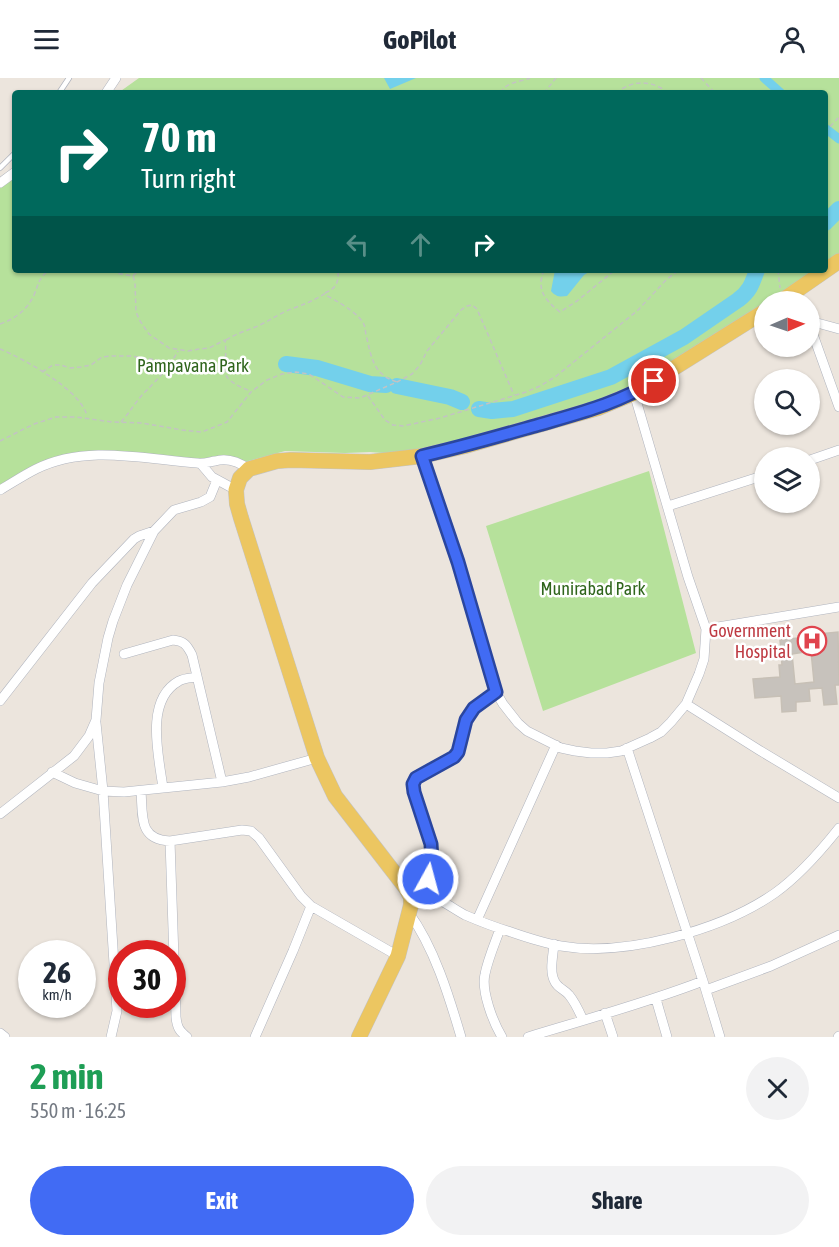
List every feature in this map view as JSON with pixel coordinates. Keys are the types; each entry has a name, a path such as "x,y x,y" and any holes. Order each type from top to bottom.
{"main road":[{"path":"806,291 826,273"},
{"path":"359,1037 398,956 409,913 417,896 406,888 335,796 317,759 237,504 236,490 240,478 249,470 291,460 370,462 422,456 598,408 634,393 754,318"}],"street":[{"path":"820,324 839,329"},
{"path":"820,354 839,407"},
{"path":"422,456 458,562 496,692 508,711 527,731 556,745 591,753 621,751 661,732 686,704 704,659 706,629 688,577 634,393"},
{"path":"820,457 839,450"},
{"path":"0,490 37,468 80,456 102,454 201,464 222,459 232,460 241,463 249,470"},
{"path":"201,464 217,480 236,490"},
{"path":"668,506 754,479"},
{"path":"111,1037 117,1011 103,791 96,720 99,683 113,621 127,585 154,531 174,510 210,497 217,480"},
{"path":"0,701 92,583 134,539 154,531"},
{"path":"706,629 839,607"},
{"path":"124,654 173,640 187,645 192,655 222,782"},
{"path":"164,788 156,734 161,699 176,682 197,676"},
{"path":"496,692 474,708 466,720 458,752 454,757 416,778 413,784 431,844 432,862 417,896 437,900 477,920 561,946 589,948 618,947 687,934 726,920 775,893 820,852 839,828"},
{"path":"686,704 741,740 839,798"},
{"path":"0,814 74,756 90,736 96,720"},
{"path":"477,920 556,745"},
{"path":"627,748 720,1037"},
{"path":"52,772 75,783 103,791 141,791 222,782 317,759"},
{"path":"141,791 145,829 153,838 170,841 242,830 251,831 259,838 301,896 311,906 398,956"},
{"path":"170,841 176,1026 187,1037"},
{"path":"255,1037 311,906"},
{"path":"409,913 420,928 435,961 461,1037"},
{"path":"500,929 485,974 484,986 502,1037"},
{"path":"528,1037 561,1032 583,1020 605,1013 771,966 839,935"},
{"path":"554,944 552,974 554,982 567,992 583,1020"},
{"path":"656,999 667,1037"},
{"path":"605,1013 613,1037"},
{"path":"0,1033 5,1037"}],"lane":[{"path":"0,168 12,156"}],"path":[{"path":"501,90 505,86 530,78"},
{"path":"546,90 556,78"},
{"path":"701,78 712,90"},
{"path":"620,90 633,84 646,83 657,85 664,90"},
{"path":"828,129 839,117"},
{"path":"0,324 27,308 36,286 46,273"},
{"path":"116,273 133,276"},
{"path":"133,276 136,273"},
{"path":"133,276 136,312 149,334 169,348 188,351 208,348 316,299 335,289 338,273"},
{"path":"542,273 542,293 546,300 560,312 611,273"},
{"path":"368,395 385,420 393,425 403,426 440,418 540,386 555,377 637,311 675,273"},
{"path":"778,273 780,291"},
{"path":"324,294 362,320 373,362 383,376 398,382"},
{"path":"0,441 34,424 56,417 142,423 202,432 226,422 251,392 267,380 296,372 309,374 344,398 360,398 412,374 427,351 461,310 472,305 477,309 514,395"},
{"path":"225,340 225,374 234,385 251,392"},
{"path":"0,349 19,357 58,381 75,396 86,410 88,418"},
{"path":"121,423 173,360 178,350"},
{"path":"42,372 53,365 70,368 91,365 102,357 110,356 157,360 166,367"}],"green space":[{"name":"Pampavana Park","path":"139,78 839,78 839,261 828,268 828,90 122,90"},
{"name":"Pampavana Park","path":"12,174 12,273 821,273 795,291 754,291 754,318 634,393 422,456 370,452 285,451 241,463 201,464 124,456 57,461 0,490 0,183"},
{"name":"Munirabad Park","path":"649,471 696,653 543,711 486,526"}],"water":[{"path":"384,78 416,78 390,89"},
{"path":"554,273 587,273 567,296 556,295 551,291"}],"building":[{"path":"838,632 839,685 835,685 837,704 824,705 822,688 809,689 810,701 796,702 796,711 782,712 781,696 755,698 753,679 780,677 779,665 782,665 780,640 798,638 798,636","holes":["811,651 814,682 795,684 792,654"]}],"waterway":[{"path":"764,78 778,90"},
{"path":"828,130 839,139"},
{"path":"828,220 839,209"},
{"path":"479,409 492,411 513,409 611,377 684,337 738,300 750,287 756,273"},
{"path":"286,364 317,368 370,384 386,385"},
{"path":"397,386 450,397 462,402"}],"place":[{"name":"Government Hospital","path":"812,641"}],"route":[{"path":"428,879 432,862 431,844 413,784 416,778 454,757 458,752 466,720 474,708 496,692 458,562 422,456 598,408 634,393 654,381"}]}
